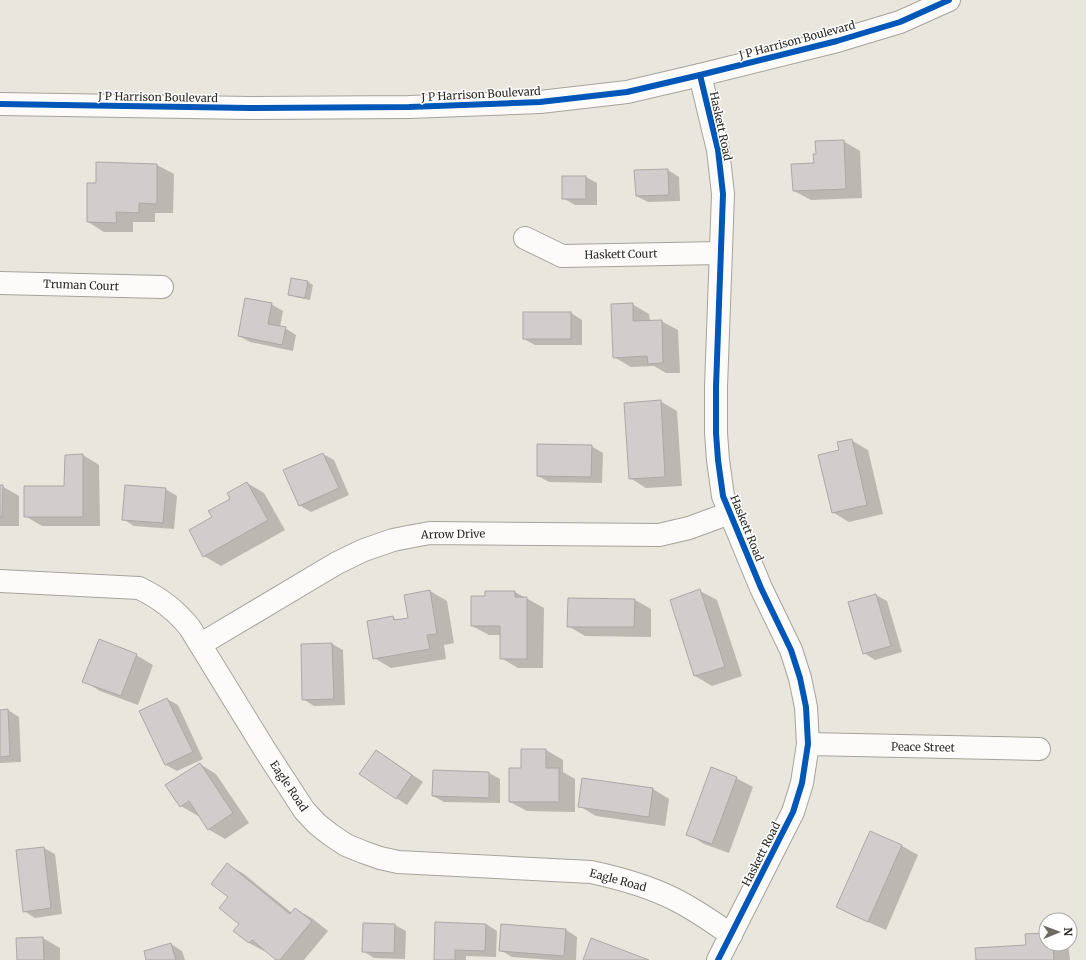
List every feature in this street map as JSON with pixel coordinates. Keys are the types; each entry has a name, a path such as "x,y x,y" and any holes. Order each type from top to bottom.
{"street":[{"name":"J P Harrison Boulevard","path":"0,104 250,108 409,108 540,102 627,92 700,75 837,40 900,22 949,0"},
{"name":"Haskett Road","path":"700,75 718,150 722,194 716,433 723,496 761,588 791,650 800,678 806,707 808,744 802,783 793,812 718,960"},
{"name":"Haskett Court","path":"525,238 562,256 720,252"},
{"name":"Truman Court","path":"0,283 162,287"},
{"name":"Arrow Drive","path":"201,644 337,563 364,550 408,536 430,533 659,536 688,528 730,513"},
{"name":"Eagle Road","path":"0,581 140,588 170,607 181,616 201,644 265,750 304,810 317,824 346,845 380,858 398,862 591,872 612,876 654,890 673,899 711,921 731,935"},
{"name":"Peace Street","path":"808,744 1039,749"}],"building":[{"path":"844,140 846,189 793,191 791,164 814,163 813,154 816,154 815,141"},
{"path":"96,162 157,164 157,204 139,203 139,213 116,212 117,223 87,222 87,183 96,183"},
{"path":"668,169 669,195 636,196 634,170"},
{"path":"562,176 586,176 586,199 562,199"},
{"path":"291,278 308,281 305,298 288,295"},
{"path":"245,298 272,303 268,324 286,327 282,345 238,336"},
{"path":"633,303 633,321 662,320 663,363 648,364 647,356 613,358 611,304"},
{"path":"523,312 571,312 571,339 523,339"},
{"path":"661,400 665,477 629,479 624,403"},
{"path":"852,439 867,505 832,513 818,455 839,450 837,442"},
{"path":"537,444 592,445 591,477 537,476"},
{"path":"323,453 339,488 299,506 283,470"},
{"path":"83,454 83,517 24,517 24,486 64,486 65,455"},
{"path":"247,482 268,520 203,557 189,530 212,517 208,511 230,499 227,493"},
{"path":"0,485 3,485 2,517 0,517"},
{"path":"125,485 166,488 163,523 122,520"},
{"path":"700,589 725,667 694,676 670,600"},
{"path":"430,590 437,634 427,635 430,649 373,659 367,621 393,616 394,620 408,618 404,595"},
{"path":"485,591 515,591 515,597 527,597 527,659 500,659 500,626 471,626 471,596 485,596"},
{"path":"876,594 891,646 863,654 848,602"},
{"path":"568,598 635,599 634,627 567,627"},
{"path":"99,639 137,654 121,696 82,682"},
{"path":"332,643 334,699 302,700 301,644"},
{"path":"167,698 193,752 165,765 139,711"},
{"path":"8,709 10,756 0,757 0,710"},
{"path":"521,749 546,749 546,768 559,768 559,802 509,802 509,768 521,768"},
{"path":"376,750 412,775 396,799 359,774"},
{"path":"200,763 233,813 208,830 189,801 180,807 165,785"},
{"path":"711,767 737,777 712,844 686,835"},
{"path":"433,770 489,772 489,798 432,796"},
{"path":"582,778 653,788 649,817 578,807"},
{"path":"870,831 902,845 868,922 836,907"},
{"path":"44,847 51,908 23,912 16,850"},
{"path":"227,863 290,914 295,908 312,921 280,960 276,960 252,940 249,943 233,931 239,924 219,908 228,897 211,884"},
{"path":"435,922 486,924 485,951 455,950 455,960 434,960"},
{"path":"363,923 395,924 394,953 362,952"},
{"path":"501,924 566,929 564,956 499,951"},
{"path":"1038,933 1038,952 1054,952 1054,960 976,960 975,948 1026,945 1025,934"},
{"path":"43,937 44,960 17,960 16,938"},
{"path":"591,938 649,960 583,960"},
{"path":"171,943 176,960 146,960 144,951"}],"cycle path":[{"path":"0,104 250,108 409,107 540,102 627,92 837,41 900,22 949,0"},
{"path":"700,75 718,150 723,194 716,387 716,433 723,496 761,588 791,650 800,678 806,707 808,744 802,783 793,812 718,960"}]}
